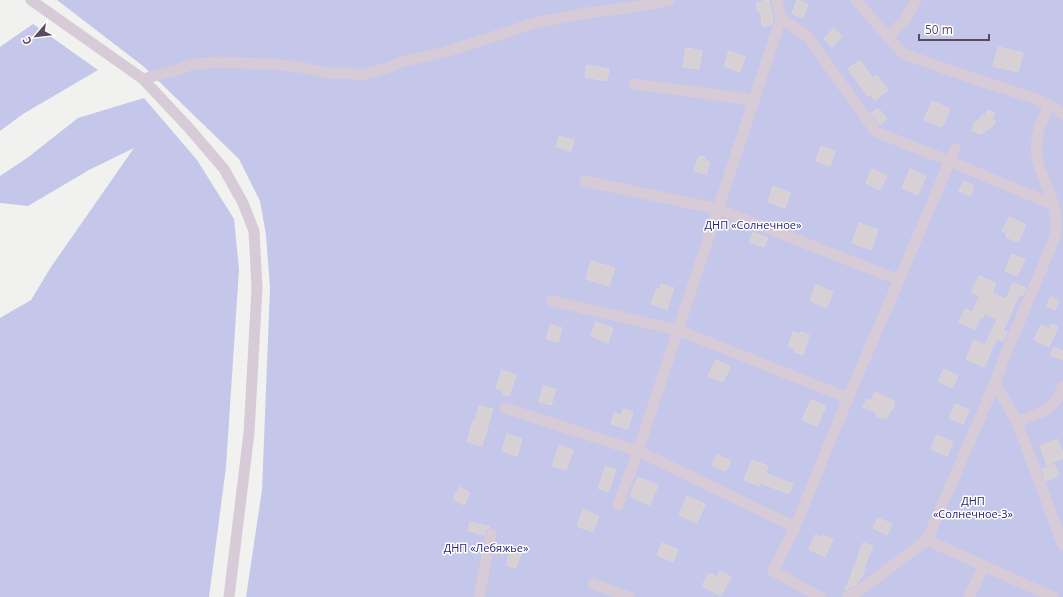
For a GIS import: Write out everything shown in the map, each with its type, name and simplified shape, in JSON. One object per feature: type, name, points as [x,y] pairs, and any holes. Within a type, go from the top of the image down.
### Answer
[{"type":"street","points":[[31,0],[143,79],[224,168],[243,203],[254,231],[257,288],[249,433],[229,597]]},
{"type":"street","points":[[143,79],[190,65],[215,62],[271,64],[300,67],[326,72],[361,74],[388,68],[401,62],[445,52],[534,23],[669,0]]},
{"type":"street","points":[[618,505],[638,451],[781,18],[777,0]]},
{"type":"street","points":[[856,0],[903,54],[1037,99],[1057,109],[1063,114]]},
{"type":"street","points":[[888,37],[905,20],[916,0]]},
{"type":"street","points":[[781,18],[808,37],[876,132],[1054,205]]},
{"type":"street","points":[[634,84],[754,100]]},
{"type":"street","points":[[848,597],[860,590],[927,540],[1055,237],[1057,222],[1054,205],[1040,169],[1036,141],[1043,118],[1050,105]]},
{"type":"street","points":[[814,593],[773,571],[796,527],[848,398],[900,280],[955,148]]},
{"type":"street","points":[[585,180],[718,209],[900,280]]},
{"type":"street","points":[[552,301],[678,330],[848,398]]},
{"type":"street","points":[[995,382],[1017,422],[1063,544]]},
{"type":"street","points":[[1017,422],[1047,410],[1057,399],[1063,386]]},
{"type":"street","points":[[505,408],[638,451],[796,527]]},
{"type":"street","points":[[479,597],[491,534]]},
{"type":"street","points":[[927,540],[1053,597]]},
{"type":"street","points":[[969,597],[984,566]]},
{"type":"street","points":[[593,584],[629,597]]},
{"type":"green space","points":[[57,0],[1063,0],[1063,597],[246,597],[262,490],[270,288],[266,235],[260,201],[239,159],[143,66]]},
{"type":"green space","points":[[33,24],[98,70],[23,114],[0,131],[0,47]]},
{"type":"green space","points":[[144,98],[197,160],[234,219],[239,269],[226,467],[209,597],[0,597],[0,318],[31,300],[51,267],[134,148],[89,170],[28,206],[0,203],[0,176],[27,158],[78,118]]},
{"type":"building","points":[[769,0],[773,19],[771,25],[762,26],[761,11],[758,12],[756,3]]},
{"type":"building","points":[[797,0],[808,4],[803,18],[792,14]]},
{"type":"building","points":[[834,28],[842,37],[832,47],[824,39]]},
{"type":"building","points":[[998,47],[1023,53],[1018,72],[993,66]]},
{"type":"building","points":[[686,48],[702,51],[699,69],[683,67]]},
{"type":"building","points":[[729,51],[745,57],[740,72],[724,66]]},
{"type":"building","points":[[860,60],[873,78],[877,75],[888,90],[875,100],[869,94],[868,96],[848,69]]},
{"type":"building","points":[[587,65],[609,69],[607,81],[585,77]]},
{"type":"building","points":[[932,101],[950,109],[942,127],[924,120]]},
{"type":"building","points":[[878,108],[887,119],[880,125],[871,114]]},
{"type":"building","points":[[988,110],[995,113],[992,119],[996,121],[994,125],[981,134],[972,131],[974,122],[979,120],[981,116],[985,115]]},
{"type":"building","points":[[559,136],[574,140],[571,151],[556,147]]},
{"type":"building","points":[[821,146],[835,151],[830,166],[816,161]]},
{"type":"building","points":[[702,156],[705,157],[706,161],[710,162],[706,174],[694,171],[698,158]]},
{"type":"building","points":[[872,169],[887,176],[880,190],[866,183]]},
{"type":"building","points":[[910,169],[926,176],[918,195],[902,188]]},
{"type":"building","points":[[964,181],[974,186],[970,196],[959,191]]},
{"type":"building","points":[[773,186],[790,193],[785,208],[768,202]]},
{"type":"building","points":[[1009,217],[1026,225],[1018,242],[1006,237],[1007,233],[1002,231]]},
{"type":"building","points":[[859,223],[878,230],[871,250],[852,243]]},
{"type":"building","points":[[753,232],[768,238],[764,247],[749,242]]},
{"type":"building","points":[[1012,254],[1025,260],[1017,276],[1005,271]]},
{"type":"building","points":[[591,261],[615,268],[609,286],[586,279]]},
{"type":"building","points":[[979,276],[996,283],[992,293],[1006,299],[1013,283],[1026,288],[1022,296],[1019,295],[1003,331],[1007,332],[1003,341],[997,339],[984,367],[966,359],[974,340],[985,345],[997,319],[985,313],[982,319],[980,318],[975,329],[959,322],[965,309],[972,312],[980,296],[971,292]]},
{"type":"building","points":[[661,284],[674,288],[667,309],[651,304],[657,288],[660,289]]},
{"type":"building","points":[[816,285],[833,292],[827,308],[810,301]]},
{"type":"building","points":[[1051,297],[1059,301],[1055,310],[1046,306]]},
{"type":"building","points":[[596,322],[613,328],[608,343],[591,336]]},
{"type":"building","points":[[1051,324],[1058,327],[1049,347],[1034,340],[1041,325],[1049,329]]},
{"type":"building","points":[[550,325],[562,328],[558,342],[546,339]]},
{"type":"building","points":[[793,332],[800,334],[801,332],[809,335],[803,355],[794,352],[796,349],[788,346]]},
{"type":"building","points":[[1054,347],[1063,351],[1063,360],[1050,355]]},
{"type":"building","points":[[716,360],[730,367],[723,382],[708,376]]},
{"type":"building","points":[[944,369],[958,376],[952,388],[938,381]]},
{"type":"building","points":[[502,370],[516,375],[509,396],[502,394],[503,390],[496,388]]},
{"type":"building","points":[[543,386],[556,389],[551,405],[539,402]]},
{"type":"building","points":[[875,392],[894,401],[895,405],[893,409],[891,409],[887,418],[884,417],[883,419],[876,416],[877,413],[863,407],[867,399],[871,401]]},
{"type":"building","points":[[811,400],[826,406],[817,426],[802,420]]},
{"type":"building","points":[[955,404],[969,410],[963,424],[949,418]]},
{"type":"building","points":[[479,406],[493,409],[482,446],[467,442],[473,421],[475,422]]},
{"type":"building","points":[[623,409],[633,412],[628,429],[611,424],[614,413],[622,415]]},
{"type":"building","points":[[507,434],[522,439],[517,456],[502,451]]},
{"type":"building","points":[[937,435],[953,442],[947,456],[931,449]]},
{"type":"building","points":[[1057,439],[1063,453],[1063,458],[1047,465],[1040,446]]},
{"type":"building","points":[[559,445],[573,450],[566,470],[552,466]]},
{"type":"building","points":[[717,455],[731,461],[726,471],[712,465]]},
{"type":"building","points":[[752,460],[768,466],[765,473],[793,484],[789,494],[761,483],[759,486],[744,480]]},
{"type":"building","points":[[1054,464],[1059,475],[1046,481],[1042,469]]},
{"type":"building","points":[[606,466],[616,470],[608,492],[598,488]]},
{"type":"building","points":[[638,477],[658,485],[650,505],[630,496]]},
{"type":"building","points":[[460,487],[470,493],[464,505],[453,499]]},
{"type":"building","points":[[687,496],[705,504],[697,523],[679,515]]},
{"type":"building","points":[[583,509],[599,516],[593,532],[577,526]]},
{"type":"building","points":[[878,518],[892,524],[887,535],[873,528]]},
{"type":"building","points":[[470,522],[490,527],[486,529],[484,535],[468,531]]},
{"type":"building","points":[[815,535],[821,538],[823,535],[833,540],[825,557],[809,549]]},
{"type":"building","points":[[662,543],[678,550],[673,562],[657,555]]},
{"type":"building","points":[[863,543],[873,546],[864,567],[866,568],[857,584],[846,590],[845,589]]},
{"type":"building","points":[[511,550],[521,553],[516,568],[506,565]]},
{"type":"building","points":[[720,571],[731,577],[721,596],[702,586],[709,573],[717,577]]},
{"type":"park label","name":"ДНП «Солнечное»","points":[[753,224]]},
{"type":"park label","name":"ДНП «Солнечное-3»","points":[[973,506]]},
{"type":"park label","name":"ДНП «Лебяжье»","points":[[486,547]]}]
